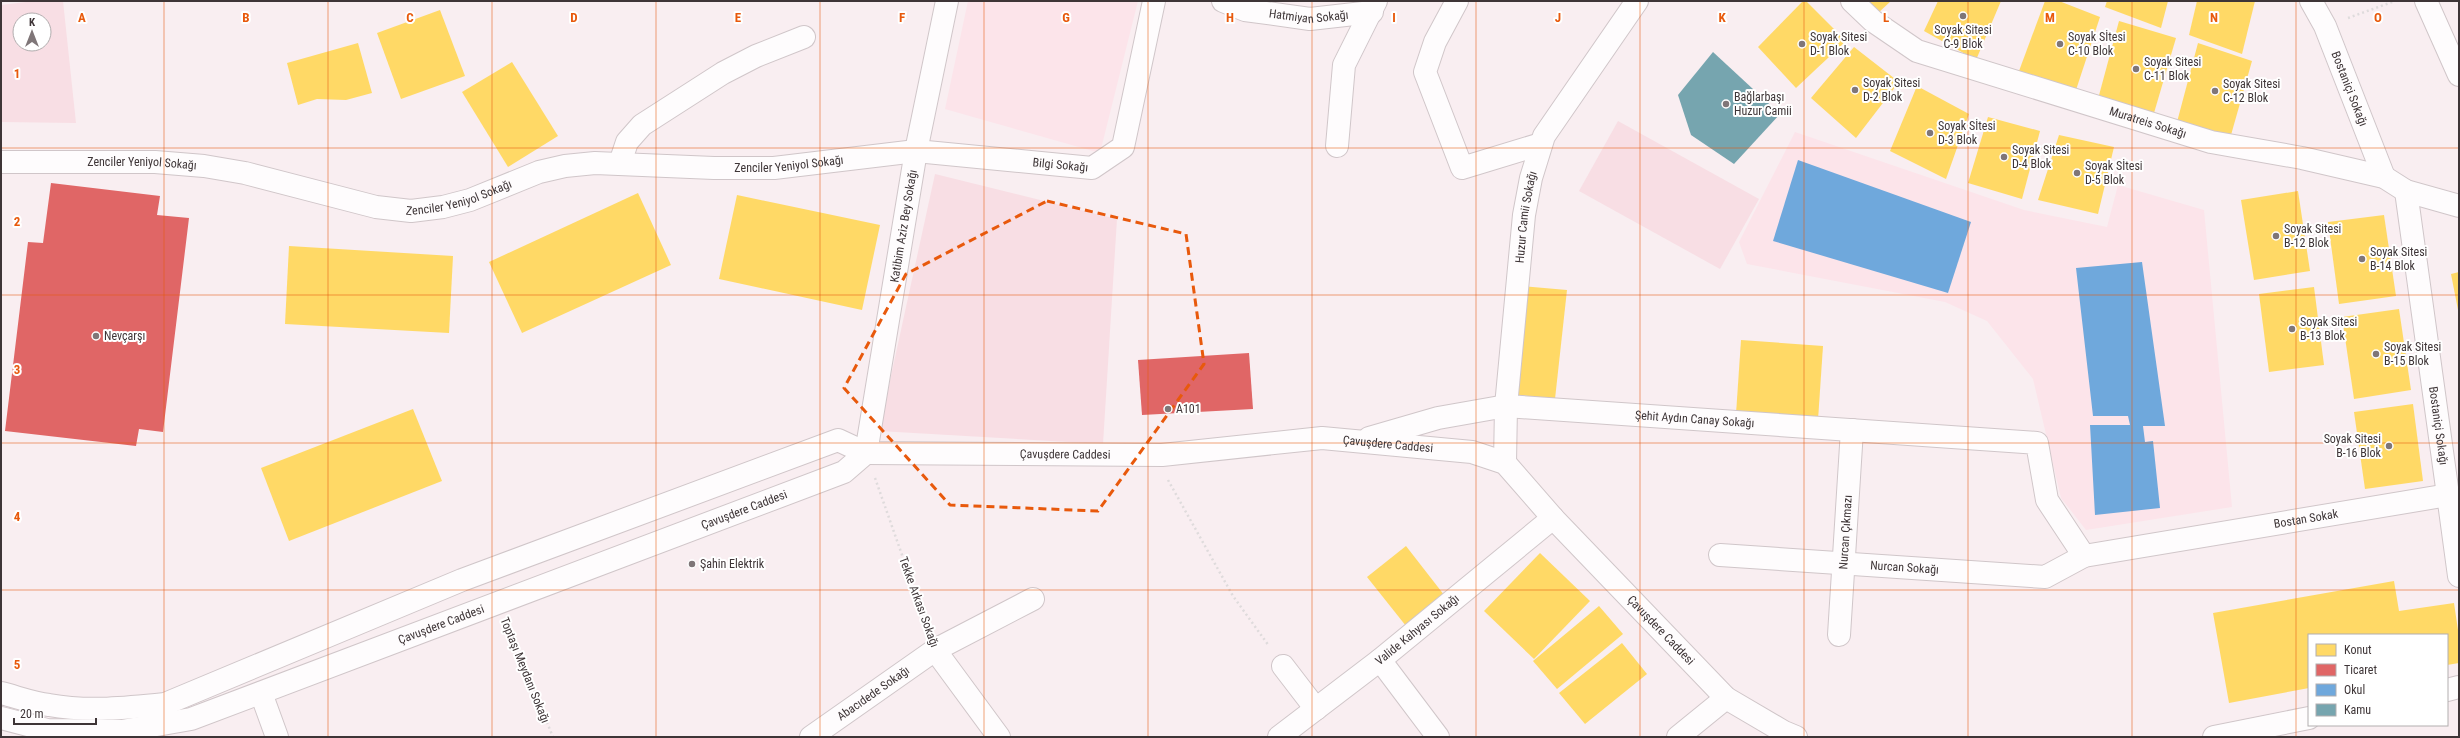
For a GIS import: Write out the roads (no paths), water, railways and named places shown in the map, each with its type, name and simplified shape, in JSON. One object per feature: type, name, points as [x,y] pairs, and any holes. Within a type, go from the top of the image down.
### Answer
[{"type":"street","name":"Katibim Aziz Bey Sokağı","points":[[866,453],[916,151],[947,1]]},
{"type":"street","name":"Bilgi Sokağı","points":[[916,151],[1092,168],[1123,147],[1154,1]]},
{"type":"street","name":"Hatmiyan Sokağı","points":[[1223,1],[1245,10],[1310,19],[1374,7]]},
{"type":"street","points":[[1457,1],[1435,42],[1425,72],[1462,168],[1541,144]]},
{"type":"street","name":"Huzur Camii Sokağı","points":[[1505,463],[1506,406],[1524,215],[1541,144],[1544,136],[1637,1]]},
{"type":"street","name":"Muratreis Sokağı","points":[[1852,1],[1873,21],[1916,51],[2211,142],[2302,158],[2384,177],[2406,191],[2459,206]]},
{"type":"street","name":"Bostaniçi Sokağı","points":[[2311,1],[2325,26],[2384,177]]},
{"type":"street","points":[[2426,1],[2459,75]]},
{"type":"street","name":"Hatmiyan Sokağı","points":[[1337,146],[1344,64],[1374,7]]},
{"type":"street","points":[[620,163],[627,142],[642,125],[723,73],[756,56],[804,37]]},
{"type":"street","name":"Zenciler Yeniyol Sokağı","points":[[1,162],[155,162],[204,166],[245,174],[376,207],[411,211],[443,208],[470,200],[539,172],[565,166],[620,163],[714,168],[774,168],[916,151]]},
{"type":"street","name":"Bostaniçi Sokağı","points":[[2406,191],[2448,495]]},
{"type":"street","name":"Şehit Aydın Canay Sokağı","points":[[1356,441],[1438,418],[1506,406],[2037,443],[2047,500],[2084,556]]},
{"type":"street","name":"Nurcan Çıkmazı","points":[[1839,635],[1852,430]]},
{"type":"street","name":"Çavuşdere Caddesi","points":[[1,693],[48,705],[123,708],[165,704],[487,570],[838,440],[866,453],[1162,455],[1322,438],[1472,452],[1505,463],[1553,518],[1726,698],[1796,737]]},
{"type":"street","name":"Çavuşdere Caddesi","points":[[1,718],[47,734],[122,731],[183,720],[261,693],[844,472],[866,453]]},
{"type":"street","points":[[2448,495],[2459,576]]},
{"type":"street","name":"Bostan Sokak","points":[[2084,556],[2448,495]]},
{"type":"street","name":"Valide Kahyası Sokağı","points":[[1279,737],[1380,660],[1553,518]]},
{"type":"street","name":"Nurcan Sokağı","points":[[1720,555],[2045,577],[2084,556]]},
{"type":"street","points":[[487,570],[497,603]]},
{"type":"street","name":"Abacıdede Sokağı","points":[[811,737],[935,650],[1033,599]]},
{"type":"street","name":"Tekke Arkası Sokağı","points":[[935,650],[999,737]]},
{"type":"street","points":[[1380,660],[1438,737]]},
{"type":"street","points":[[1283,666],[1316,709]]},
{"type":"street","points":[[2448,690],[2459,687]]},
{"type":"street","points":[[261,693],[277,737]]},
{"type":"street","points":[[1678,737],[1726,698]]},
{"type":"street","points":[[47,734],[48,705]]},
{"type":"street","points":[[2214,737],[2308,718]]},
{"type":"place","name":"Soyak Sitesi C-9 Blok","points":[[1963,16]]},
{"type":"place","name":"Soyak Sitesi D-1 Blok","points":[[1802,44]]},
{"type":"place","name":"Soyak Sİtesi C-10 Blok","points":[[2060,44]]},
{"type":"place","name":"Soyak Sitesi C-11 Blok","points":[[2136,69]]},
{"type":"place","name":"Soyak Sitesi D-2 Blok","points":[[1855,90]]},
{"type":"place","name":"Soyak Sitesi C-12 Blok","points":[[2215,91]]},
{"type":"place","name":"Bağlarbaşı Huzur Camii","points":[[1726,104]]},
{"type":"place","name":"Soyak Sİtesi D-3 Blok","points":[[1930,133]]},
{"type":"place","name":"Soyak Sitesi D-4 Blok","points":[[2004,157]]},
{"type":"place","name":"Soyak Sİtesi D-5 Blok","points":[[2077,173]]},
{"type":"place","name":"Soyak Sitesi B-12 Blok","points":[[2276,236]]},
{"type":"place","name":"Soyak Sitesi B-14 Blok","points":[[2362,259]]},
{"type":"place","name":"Soyak Sitesi B-13 Blok","points":[[2292,329]]},
{"type":"place","name":"Nevçarşı","points":[[96,336]]},
{"type":"place","name":"Soyak Sitesi B-15 Blok","points":[[2376,354]]},
{"type":"place","name":"A101","points":[[1168,409]]},
{"type":"place","name":"Soyak Sitesi B-16 Blok","points":[[2389,446]]},
{"type":"place","name":"Şahin Elektrik","points":[[692,564]]}]
